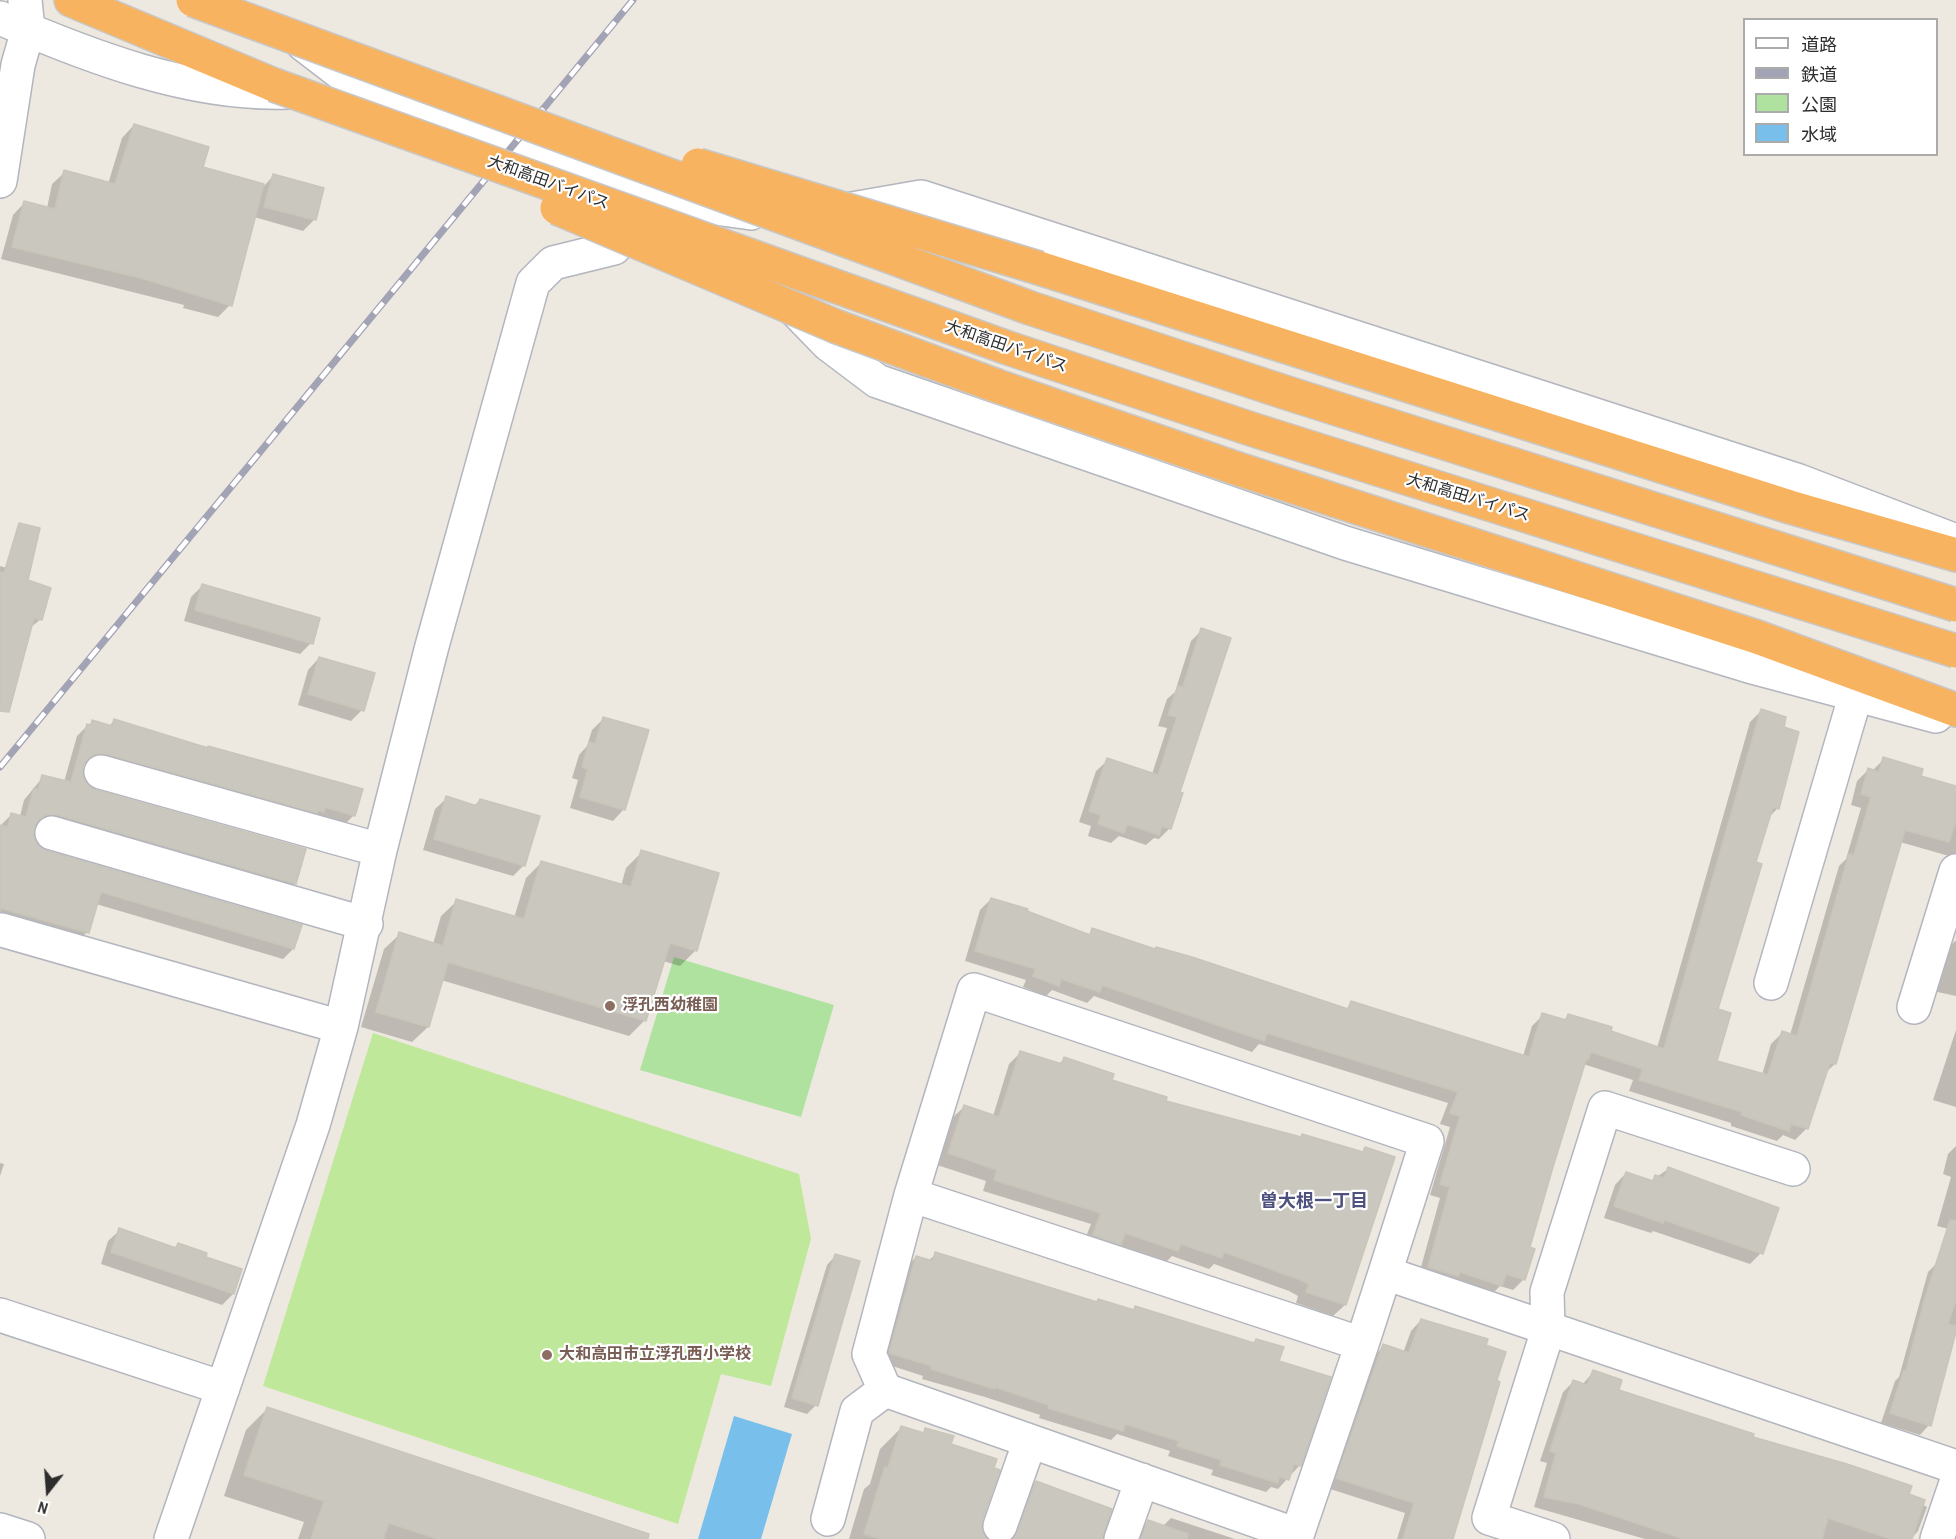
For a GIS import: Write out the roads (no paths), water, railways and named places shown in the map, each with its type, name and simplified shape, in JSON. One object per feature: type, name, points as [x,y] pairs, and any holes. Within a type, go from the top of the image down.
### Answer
[{"type":"highway","name":"大和高田バイパス","points":[[71,0],[274,85],[1008,348],[1265,434],[1956,651]]},
{"type":"highway","points":[[193,0],[344,58],[1030,308],[1284,392],[1956,605]]},
{"type":"highway","points":[[344,58],[1027,265],[1790,507],[1956,555]]},
{"type":"highway","points":[[274,85],[658,252],[867,338],[997,386],[1238,469],[1757,637],[1956,710]]},
{"type":"street","points":[[240,0],[342,74],[395,101],[640,197],[737,261],[780,295],[828,344],[877,381],[1108,463],[1345,543],[1749,666],[1956,722]]},
{"type":"street","points":[[0,181],[18,65],[18,16],[89,56],[199,84],[263,93],[337,90],[395,101]]},
{"type":"street","points":[[640,197],[804,218],[921,197],[1799,481],[1956,541]]},
{"type":"street","points":[[171,1539],[313,1125],[341,1027],[366,924],[380,850],[432,646],[533,283],[553,263],[614,248],[633,225],[640,197]]},
{"type":"street","points":[[1771,983],[1857,694]]},
{"type":"street","points":[[101,772],[380,850]]},
{"type":"street","points":[[52,833],[366,924]]},
{"type":"street","points":[[1914,1007],[1956,871]]},
{"type":"street","points":[[2,930],[341,1027]]},
{"type":"street","points":[[974,990],[1427,1141],[1385,1273],[1296,1537],[1142,1480],[885,1390],[869,1354],[911,1195],[974,990]]},
{"type":"street","points":[[1553,1539],[1489,1518],[1548,1330],[1547,1292],[1605,1108],[1792,1169]]},
{"type":"street","points":[[911,1195],[1362,1344]]},
{"type":"street","points":[[1385,1273],[1956,1467]]},
{"type":"street","points":[[0,1315],[223,1388]]},
{"type":"street","points":[[828,1519],[857,1411],[885,1390]]},
{"type":"street","points":[[1000,1526],[1030,1441]]},
{"type":"street","points":[[1121,1539],[1142,1480]]},
{"type":"street","points":[[1937,1539],[1956,1484]]},
{"type":"street","points":[[0,1530],[28,1539]]},
{"type":"water","points":[[734,1416],[792,1434],[761,1539],[698,1539]]},
{"type":"railway","points":[[0,767],[633,0]]},
{"type":"place","name":"浮孔西幼稚園","points":[[610,1006]]},
{"type":"place","name":"大和高田市立浮孔西小学校","points":[[547,1355]]},
{"type":"district","name":"曽大根一丁目","points":[[1314,1202]]}]
